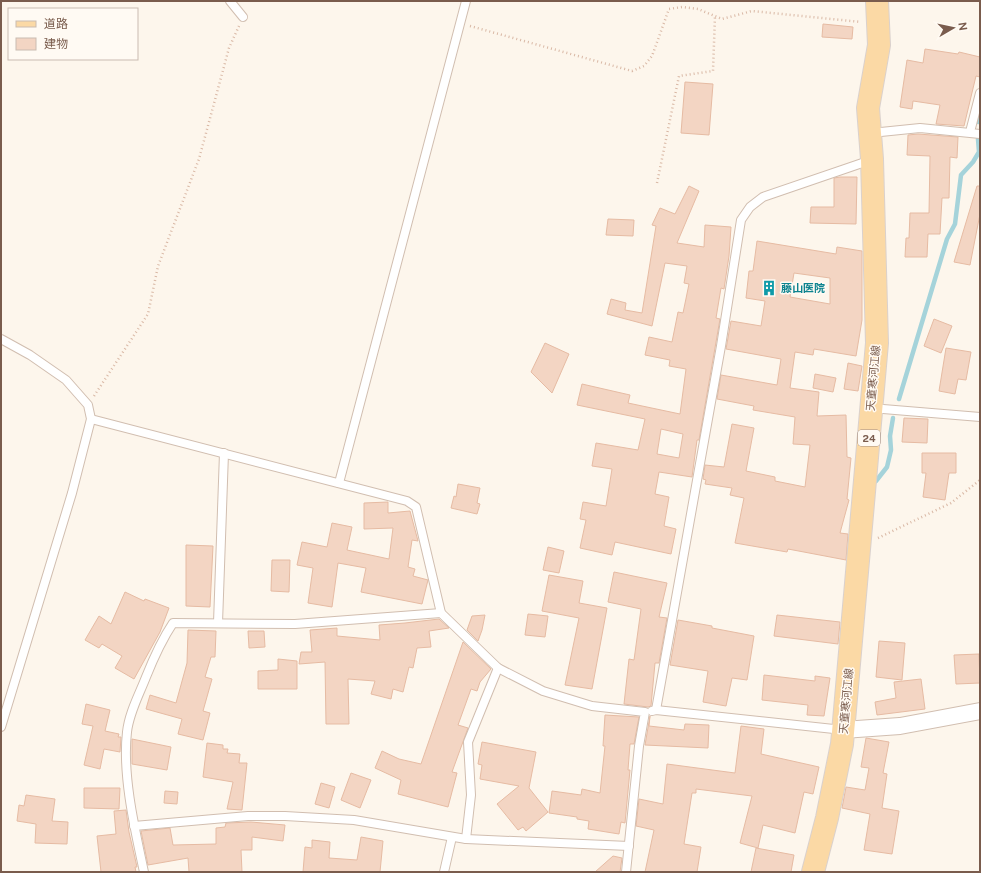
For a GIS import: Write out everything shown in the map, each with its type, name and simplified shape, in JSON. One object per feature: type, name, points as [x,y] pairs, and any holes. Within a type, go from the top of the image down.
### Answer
[{"type":"main road","name":"天童寒河江線","points":[[813,872],[827,818],[842,744],[877,343],[872,159],[868,108],[879,45],[878,1]]},
{"type":"street","points":[[843,730],[900,726],[980,711]]},
{"type":"lane","points":[[230,1],[243,17]]},
{"type":"lane","points":[[339,483],[466,1]]},
{"type":"lane","points":[[970,132],[980,93]]},
{"type":"lane","points":[[870,133],[920,128],[980,134]]},
{"type":"lane","points":[[656,710],[720,354],[741,220],[750,207],[763,197],[872,159]]},
{"type":"lane","points":[[1,339],[30,355],[66,380],[88,405],[91,419],[72,493],[1,727]]},
{"type":"lane","points":[[871,408],[980,417]]},
{"type":"lane","points":[[91,419],[407,501],[416,507],[441,613],[498,668],[543,690],[592,706],[645,712],[656,710],[843,730]]},
{"type":"lane","points":[[218,623],[224,453]]},
{"type":"lane","points":[[144,872],[134,826],[127,769],[127,732],[132,712],[161,640],[174,623],[295,624],[441,613]]},
{"type":"lane","points":[[466,839],[471,795],[468,742],[498,668]]},
{"type":"lane","points":[[626,872],[639,746],[645,712]]},
{"type":"lane","points":[[134,826],[248,816],[285,816],[354,820],[466,839],[629,846]]},
{"type":"lane","points":[[444,872],[452,837]]},
{"type":"path","points":[[460,24],[632,71],[644,66],[652,56],[669,9],[682,7],[698,9],[722,19],[752,10],[802,14],[878,24]]},
{"type":"path","points":[[657,183],[679,76],[713,71],[716,16]]},
{"type":"path","points":[[88,405],[148,314],[158,266],[199,159],[230,48],[243,17]]},
{"type":"path","points":[[860,547],[951,503],[980,480]]},
{"type":"building","points":[[823,24],[853,27],[852,39],[822,37]]},
{"type":"building","points":[[925,49],[958,54],[959,52],[980,57],[980,77],[976,76],[964,126],[936,124],[940,105],[913,101],[912,109],[900,107],[907,60],[923,63]]},
{"type":"building","points":[[685,82],[713,84],[709,135],[681,133]]},
{"type":"building","points":[[918,134],[958,137],[957,158],[950,157],[949,198],[942,198],[940,234],[928,234],[927,257],[905,257],[906,238],[909,238],[910,213],[929,213],[930,156],[907,155],[908,135]]},
{"type":"building","points":[[857,177],[856,224],[810,223],[811,207],[834,207],[834,178]]},
{"type":"building","points":[[689,186],[699,191],[677,243],[704,247],[705,225],[731,227],[729,256],[724,289],[721,288],[716,318],[720,319],[699,440],[697,440],[692,477],[659,472],[655,494],[669,497],[664,526],[676,529],[671,554],[615,542],[612,555],[580,548],[586,520],[580,519],[583,502],[606,506],[612,469],[592,466],[596,443],[638,450],[645,419],[577,405],[582,384],[630,395],[628,403],[680,414],[686,369],[669,366],[670,360],[645,355],[649,337],[672,342],[678,312],[683,313],[689,284],[684,283],[687,266],[665,263],[652,326],[607,314],[611,299],[626,303],[625,310],[642,313],[656,226],[652,225],[660,208],[675,214]],"holes":[[[661,429],[683,434],[679,458],[657,454]]]},
{"type":"building","points":[[977,186],[980,186],[980,214],[970,265],[954,262]]},
{"type":"building","points":[[608,219],[634,220],[633,236],[606,235]]},
{"type":"building","points":[[757,241],[836,254],[837,247],[862,251],[862,320],[856,356],[814,349],[813,355],[795,352],[790,388],[819,392],[817,416],[846,415],[847,457],[851,458],[847,499],[849,500],[840,533],[848,534],[846,560],[788,549],[787,552],[735,543],[744,498],[730,495],[732,488],[705,484],[706,480],[703,479],[705,465],[724,467],[732,424],[754,428],[746,471],[775,477],[775,481],[805,487],[810,445],[793,444],[795,417],[753,410],[754,406],[717,399],[721,375],[777,385],[781,359],[726,349],[731,321],[761,326],[765,301],[746,298],[749,271],[753,271]],"holes":[[[794,273],[830,278],[830,304],[790,297]]]},
{"type":"building","points":[[934,319],[952,326],[941,353],[924,346]]},
{"type":"building","points":[[545,343],[569,354],[552,393],[531,372]]},
{"type":"building","points":[[946,348],[971,352],[966,380],[958,379],[955,394],[939,391]]},
{"type":"building","points":[[848,363],[862,366],[858,391],[844,389]]},
{"type":"building","points":[[815,374],[836,378],[833,392],[813,388]]},
{"type":"building","points":[[904,418],[928,419],[927,443],[902,442]]},
{"type":"building","points":[[922,453],[956,453],[956,473],[949,473],[945,500],[923,497],[926,473],[922,473]]},
{"type":"building","points":[[458,484],[480,488],[477,503],[480,504],[477,514],[451,508],[454,496],[456,497]]},
{"type":"building","points":[[388,502],[388,513],[410,511],[418,541],[412,540],[408,567],[415,569],[413,576],[428,580],[422,604],[361,592],[366,568],[338,563],[332,607],[308,603],[313,568],[297,565],[302,542],[327,547],[332,523],[352,527],[347,550],[389,559],[393,528],[364,529],[364,503]]},
{"type":"building","points":[[186,545],[213,546],[210,607],[186,606]]},
{"type":"building","points":[[548,547],[564,551],[559,573],[543,570]]},
{"type":"building","points":[[272,560],[290,560],[289,592],[271,591]]},
{"type":"building","points":[[614,572],[667,583],[659,617],[667,618],[659,663],[655,663],[651,706],[648,707],[624,704],[629,659],[634,660],[641,609],[608,602]]},
{"type":"building","points":[[549,575],[583,581],[579,603],[607,608],[592,689],[565,685],[579,618],[542,611]]},
{"type":"building","points":[[125,592],[144,601],[145,599],[169,608],[160,632],[134,679],[115,668],[122,656],[102,644],[99,648],[85,640],[99,616],[111,624]]},
{"type":"building","points":[[528,614],[548,616],[545,637],[525,635]]},
{"type":"building","points":[[485,615],[478,641],[467,630],[472,616]]},
{"type":"building","points":[[777,615],[840,622],[838,644],[774,636]]},
{"type":"building","points":[[439,619],[449,628],[429,631],[431,647],[417,648],[413,668],[409,667],[403,692],[393,689],[391,699],[371,694],[375,681],[348,679],[349,724],[326,724],[325,662],[299,664],[301,652],[312,652],[310,630],[337,628],[337,636],[380,640],[379,625]]},
{"type":"building","points":[[678,620],[754,636],[747,680],[732,678],[726,706],[703,702],[708,671],[670,665]]},
{"type":"building","points":[[188,630],[216,631],[215,657],[211,657],[205,677],[212,679],[203,711],[210,713],[203,740],[178,734],[182,719],[146,709],[150,695],[176,703],[187,663]]},
{"type":"building","points":[[248,631],[264,631],[265,647],[249,648]]},
{"type":"building","points":[[879,641],[905,643],[902,680],[876,677]]},
{"type":"building","points":[[463,642],[491,669],[480,682],[477,691],[471,689],[458,725],[468,728],[452,772],[457,773],[448,807],[398,794],[401,780],[375,768],[382,751],[399,759],[421,764]]},
{"type":"building","points":[[979,654],[980,683],[956,684],[954,655]]},
{"type":"building","points":[[278,659],[297,661],[297,689],[258,689],[258,671],[278,670]]},
{"type":"building","points":[[764,675],[815,681],[815,676],[830,678],[824,716],[807,715],[808,705],[762,700]]},
{"type":"building","points":[[921,679],[925,709],[877,715],[875,702],[896,698],[894,682]]},
{"type":"building","points":[[86,704],[110,710],[105,731],[119,734],[118,737],[121,737],[120,752],[104,749],[100,769],[84,765],[93,726],[82,724]]},
{"type":"building","points":[[605,715],[639,717],[634,744],[630,744],[628,770],[630,770],[625,823],[621,822],[619,834],[588,829],[589,821],[577,819],[577,817],[549,813],[552,791],[581,795],[582,789],[600,793],[605,746],[603,746]]},
{"type":"building","points":[[650,716],[649,726],[684,730],[685,724],[709,725],[708,748],[645,745]]},
{"type":"building","points":[[741,726],[764,729],[761,754],[819,767],[813,794],[804,792],[795,833],[763,825],[758,848],[740,843],[752,796],[696,789],[696,793],[692,793],[684,844],[701,847],[697,872],[645,872],[654,830],[636,826],[639,799],[663,804],[667,764],[735,773]]},
{"type":"building","points":[[866,738],[889,742],[883,773],[887,774],[882,808],[899,811],[892,854],[864,850],[870,814],[842,808],[846,787],[865,790],[869,768],[861,767]]},
{"type":"building","points":[[132,739],[171,747],[167,770],[132,764]]},
{"type":"building","points":[[482,742],[536,752],[529,788],[548,812],[526,831],[523,827],[518,830],[497,804],[519,786],[480,779],[482,765],[478,764]]},
{"type":"building","points":[[207,743],[223,745],[223,749],[228,749],[227,753],[240,754],[239,763],[247,763],[242,810],[227,809],[233,782],[203,777]]},
{"type":"building","points":[[351,773],[371,780],[360,808],[341,800]]},
{"type":"building","points":[[321,783],[335,787],[329,808],[315,804]]},
{"type":"building","points":[[84,788],[120,788],[119,809],[84,808]]},
{"type":"building","points":[[165,791],[178,792],[177,804],[164,803]]},
{"type":"building","points":[[26,795],[55,799],[52,821],[68,822],[67,844],[35,843],[36,824],[17,821],[19,805],[24,806]]},
{"type":"building","points":[[126,810],[129,832],[137,867],[135,867],[136,872],[101,872],[97,836],[116,834],[114,811]]},
{"type":"building","points":[[251,822],[285,825],[283,841],[252,837],[252,850],[241,850],[242,872],[189,872],[188,858],[148,865],[141,831],[170,828],[173,845],[216,844],[216,828],[225,827],[226,823]]},
{"type":"building","points":[[361,837],[383,841],[380,872],[303,872],[305,847],[312,848],[312,840],[330,842],[329,858],[357,860]]},
{"type":"building","points":[[756,848],[794,855],[791,872],[751,872]]},
{"type":"building","points":[[613,856],[622,858],[620,872],[595,872]]},
{"type":"waterway","points":[[978,122],[980,112]]},
{"type":"waterway","points":[[899,399],[947,239],[955,224],[961,175],[973,162],[979,152],[978,139]]},
{"type":"waterway","points":[[876,481],[887,467],[891,450],[890,436],[893,418]]},
{"type":"place","name":"藤山医院","points":[[769,288]]}]
